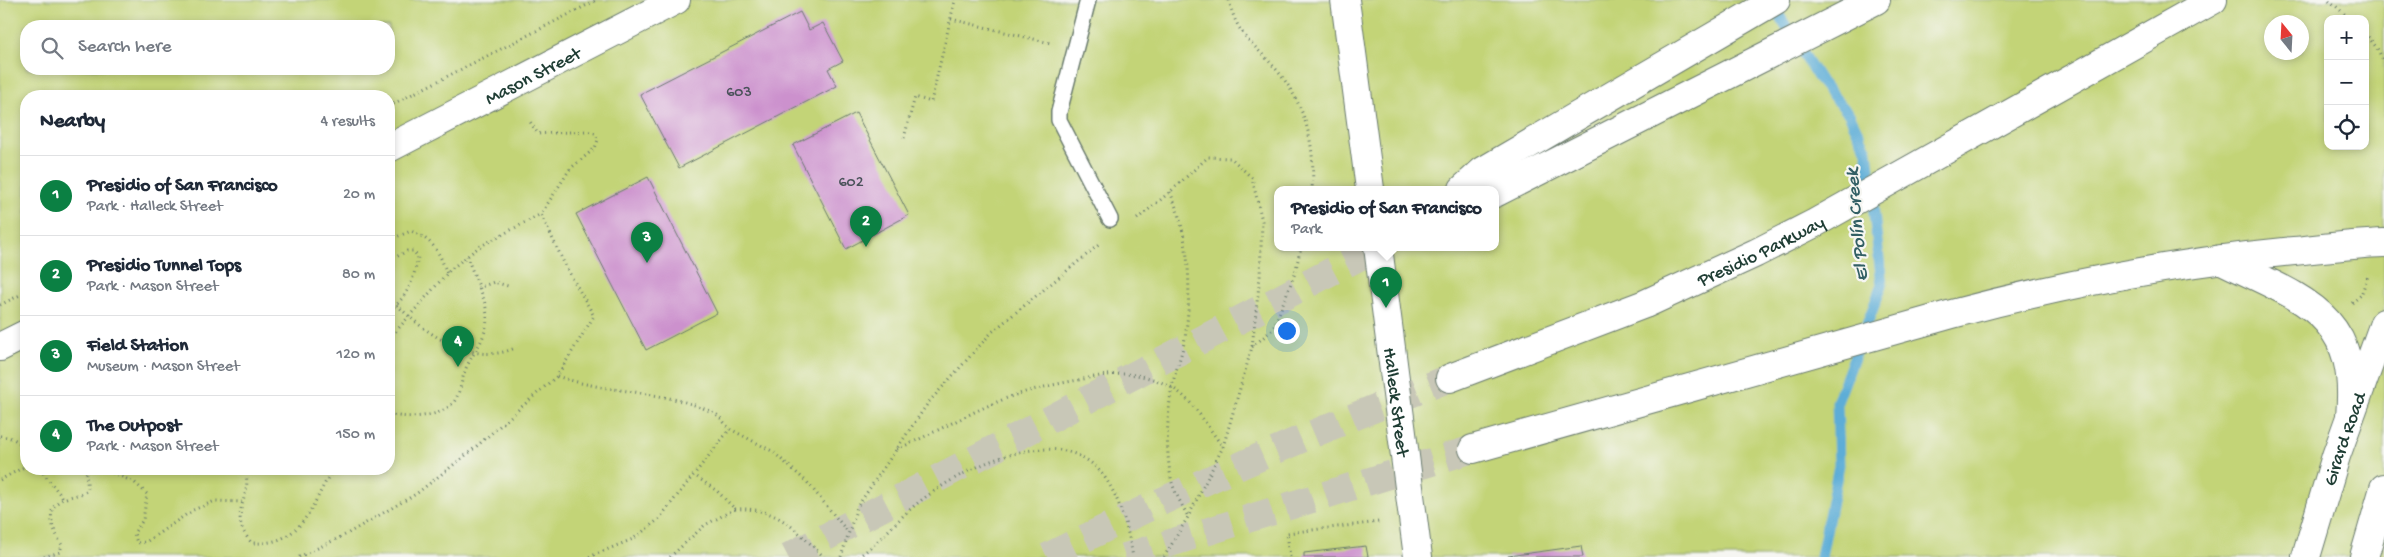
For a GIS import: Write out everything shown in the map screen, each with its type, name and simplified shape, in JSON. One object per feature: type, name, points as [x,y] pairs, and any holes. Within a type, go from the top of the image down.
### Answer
[{"type":"main road","name":"Mason Street","points":[[395,145],[676,0]]},
{"type":"main road","points":[[1346,0],[1370,186]]},
{"type":"main road","points":[[1466,186],[1483,171],[1776,0]]},
{"type":"main road","points":[[1499,191],[1876,0]]},
{"type":"main road","name":"Presidio Parkway","points":[[1450,378],[1645,304],[1756,253],[1815,223],[2213,0]]},
{"type":"main road","points":[[1473,449],[1995,302],[2101,279],[2220,259],[2384,243]]},
{"type":"main road","name":"Halleck Street","points":[[1379,251],[1418,557]]},
{"type":"main road","points":[[2220,259],[2300,300],[2325,317],[2333,326],[2345,352],[2350,371],[2352,387],[2350,416]]},
{"type":"main road","name":"Girard Road","points":[[2306,557],[2350,416],[2384,323]]},
{"type":"main road","points":[[0,347],[20,337]]},
{"type":"main road","points":[[2364,557],[2384,488]]},
{"type":"lane","points":[[1088,0],[1059,112],[1059,120],[1110,219]]},
{"type":"path","points":[[395,103],[597,0]]},
{"type":"path","points":[[904,138],[915,97],[931,102],[955,0]]},
{"type":"path","points":[[1229,0],[1237,28],[1246,40],[1275,67],[1289,86],[1306,120],[1312,144],[1312,186]]},
{"type":"path","points":[[2330,0],[2346,15]]},
{"type":"path","points":[[951,19],[1020,36]]},
{"type":"path","points":[[2369,38],[2384,62]]},
{"type":"path","points":[[395,331],[447,274],[467,256],[479,247],[541,214],[570,169],[595,148],[598,140],[595,133],[586,131],[538,134],[529,120]]},
{"type":"path","points":[[1132,222],[1170,192],[1208,157],[1231,158],[1252,178],[1262,221],[1260,276],[1252,347],[1223,447],[1188,517],[1164,557]]},
{"type":"path","points":[[1170,192],[1179,213],[1189,273],[1186,332],[1172,388],[1168,428],[1169,466],[1173,484],[1188,517]]},
{"type":"path","points":[[299,557],[345,534],[416,494],[470,452],[557,376],[594,316],[566,268],[541,214]]},
{"type":"path","points":[[395,238],[411,231],[424,237],[439,251],[447,274]]},
{"type":"path","points":[[842,557],[848,532],[858,507],[928,402],[992,332],[1109,238]]},
{"type":"path","points":[[395,258],[407,251],[413,251],[418,257],[414,280],[397,305],[433,335],[475,352],[505,352],[515,348]]},
{"type":"path","points":[[1252,347],[1273,329],[1295,273],[1300,251]]},
{"type":"path","points":[[395,416],[400,418],[436,413],[452,405],[461,387],[466,368],[485,336],[487,317],[485,301],[478,288],[467,256]]},
{"type":"path","points":[[2350,306],[2361,295],[2371,269]]},
{"type":"path","points":[[478,288],[494,282],[508,286]]},
{"type":"path","points":[[0,305],[20,295]]},
{"type":"path","points":[[896,450],[999,402],[1059,383],[1125,373],[1145,376],[1172,388],[1187,400],[1223,447]]},
{"type":"path","points":[[557,376],[577,383],[656,395],[716,413],[730,430],[772,451],[807,482],[848,532]]},
{"type":"path","points":[[589,557],[633,539],[658,520],[730,430]]},
{"type":"path","points":[[0,436],[12,438],[20,443]]},
{"type":"path","points":[[858,557],[875,546],[914,506],[963,474],[992,460],[1035,450],[1057,450],[1074,453],[1089,462],[1105,477],[1115,494],[1128,529],[1132,557]]},
{"type":"path","points":[[0,480],[20,469]]},
{"type":"path","points":[[45,475],[63,498]]},
{"type":"path","points":[[44,557],[60,552],[62,545],[52,527],[51,516],[54,508],[63,498],[83,494],[88,490],[86,475]]},
{"type":"path","points":[[117,475],[134,482],[147,494],[143,520],[134,533],[137,543],[146,542],[193,510],[216,501],[242,502]]},
{"type":"path","points":[[245,475],[246,489],[240,520],[245,534],[252,543],[270,544],[288,537],[305,520],[330,475]]},
{"type":"path","points":[[694,475],[717,491],[735,508]]},
{"type":"path","points":[[670,557],[705,525],[735,508],[750,508],[785,520],[824,557]]},
{"type":"path","points":[[1290,557],[1287,534],[1379,522]]},
{"type":"green space","points":[[0,0],[2384,0],[2384,557],[0,557]]},
{"type":"building","points":[[800,12],[809,30],[823,23],[843,61],[828,69],[837,86],[679,168],[640,94]]},
{"type":"building","points":[[856,113],[909,215],[846,249],[793,145]]},
{"type":"building","points":[[648,177],[717,313],[646,350],[576,214]]},
{"type":"building","points":[[1366,546],[1368,557],[1304,557],[1304,553]]},
{"type":"building","points":[[1581,546],[1583,557],[1508,557],[1508,556]]},
{"type":"waterway","name":"El Polín Creek","points":[[1770,1],[1821,82],[1849,114],[1867,151],[1882,285],[1837,402],[1839,465],[1821,557]]},
{"type":"tunnel","points":[[788,557],[1370,251]]},
{"type":"tunnel","points":[[1047,557],[1246,463],[1450,378]]},
{"type":"tunnel","points":[[1125,557],[1473,449]]},
{"type":"place","name":"Presidio Tunnel Tops","points":[[866,247]]},
{"type":"place","name":"Field Station","points":[[647,263]]},
{"type":"place","name":"Presidio of San Francisco","points":[[1386,308]]},
{"type":"place","name":"The Outpost","points":[[458,367]]}]
